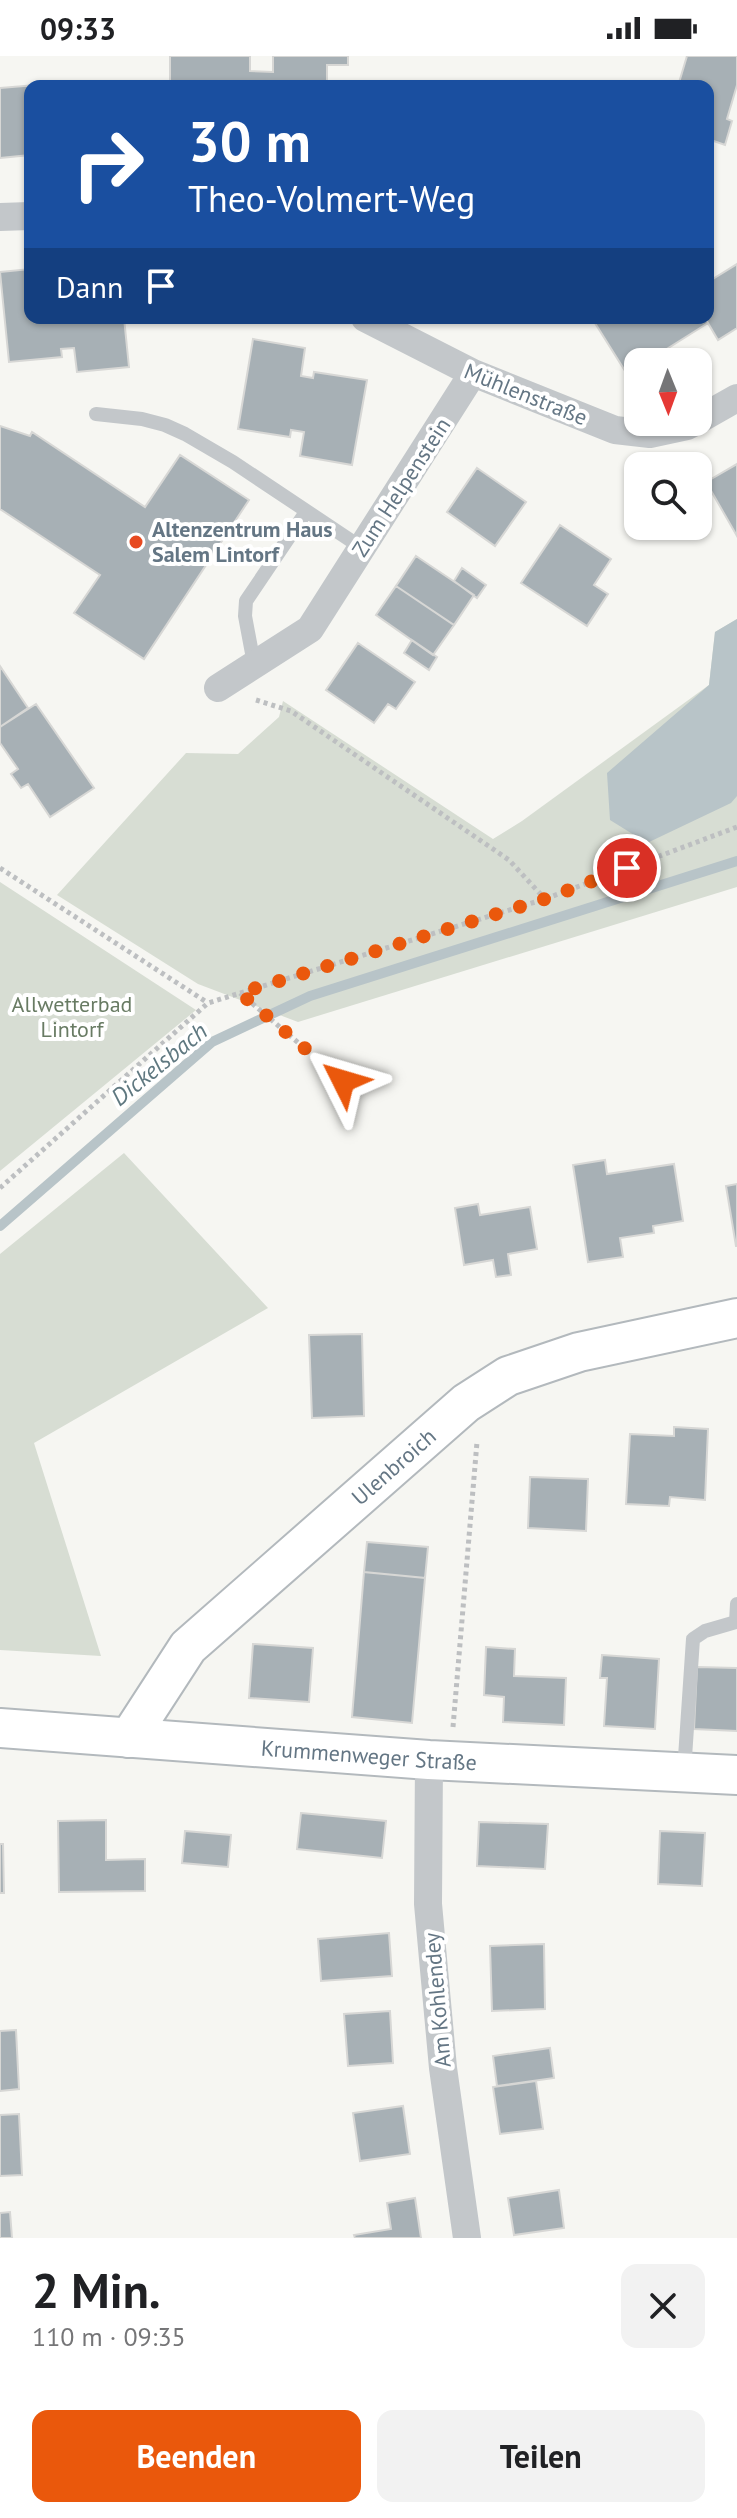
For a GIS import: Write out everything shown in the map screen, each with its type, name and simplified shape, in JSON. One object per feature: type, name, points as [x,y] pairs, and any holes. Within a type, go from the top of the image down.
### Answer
[{"type":"main road","name":"Ulenbroich","points":[[129,1738],[188,1647],[466,1403],[508,1376],[579,1352],[737,1318]]},
{"type":"main road","name":"Krummenweger Straße","points":[[0,1728],[439,1761],[737,1775]]},
{"type":"street","points":[[0,217],[24,216]]},
{"type":"street","name":"Mühlenstraße","points":[[377,324],[473,373],[624,431]]},
{"type":"street","name":"Zum Helpenstein","points":[[218,688],[310,629],[473,373]]},
{"type":"street","name":"Mühlenstraße","points":[[712,412],[737,398]]},
{"type":"street","name":"Am Kohlendey","points":[[439,1761],[428,1904],[443,2068],[467,2238]]},
{"type":"lane","points":[[96,414],[165,425],[233,462],[362,548]]},
{"type":"lane","points":[[254,664],[245,616],[246,601],[306,512]]},
{"type":"lane","points":[[684,1773],[693,1639],[705,1631],[736,1622],[737,1604]]},
{"type":"path","points":[[218,688],[291,711],[509,860],[545,899]]},
{"type":"path","points":[[0,1188],[208,1003],[545,899],[737,827]]},
{"type":"path","points":[[0,868],[208,1003]]},
{"type":"path","points":[[240,993],[343,1081]]},
{"type":"path","points":[[439,1761],[477,1440],[466,1403]]},
{"type":"green space","points":[[737,619],[737,887],[298,1022],[198,984],[57,895],[186,753],[238,754],[279,717],[283,701],[493,839],[709,685],[715,632]]},
{"type":"green space","name":"Allwetterbad Lintorf","points":[[0,882],[196,1010],[0,1171]]},
{"type":"green space","points":[[124,1153],[268,1308],[34,1443],[101,1656],[0,1650],[0,1254]]},
{"type":"shaded area","points":[[737,619],[737,796],[731,803],[647,843],[610,820],[607,773],[709,685],[715,632]]},
{"type":"building","points":[[170,56],[250,56],[250,71],[273,72],[273,56],[348,56],[348,65],[327,65],[327,80],[170,80]]},
{"type":"building","points":[[687,56],[737,56],[737,85],[727,119],[732,121],[725,145],[714,141],[714,80],[680,80]]},
{"type":"building","points":[[24,86],[24,156],[0,158],[0,88]]},
{"type":"building","points":[[737,264],[737,328],[718,340],[709,324],[714,324],[714,278]]},
{"type":"building","points":[[24,270],[24,324],[125,324],[129,367],[77,372],[74,348],[61,349],[62,357],[9,362],[0,272]]},
{"type":"building","points":[[596,324],[706,324],[668,348],[624,348],[624,369]]},
{"type":"building","points":[[253,339],[305,348],[301,376],[313,378],[314,372],[367,380],[352,465],[300,456],[304,432],[291,430],[290,437],[238,429]]},
{"type":"building","name":"Altenzentrum Haus Salem Lintorf","points":[[0,426],[30,436],[32,432],[145,507],[180,455],[249,500],[144,659],[74,613],[100,575],[0,509]]},
{"type":"building","points":[[737,464],[737,536],[712,492],[712,479]]},
{"type":"building","points":[[477,468],[526,502],[495,546],[447,512]]},
{"type":"building","points":[[560,525],[611,559],[594,585],[608,594],[587,626],[521,583]]},
{"type":"building","points":[[416,556],[474,595],[454,625],[396,586]]},
{"type":"building","points":[[462,568],[486,585],[477,598],[454,581]]},
{"type":"building","points":[[396,586],[454,625],[433,655],[376,615]]},
{"type":"building","points":[[412,640],[437,657],[429,670],[404,653]]},
{"type":"building","points":[[358,643],[415,682],[396,709],[388,704],[374,723],[326,690]]},
{"type":"building","points":[[0,666],[28,708],[0,727]]},
{"type":"building","points":[[36,704],[94,788],[50,817],[28,784],[21,788],[11,774],[18,769],[0,743],[0,727]]},
{"type":"building","points":[[605,1160],[607,1174],[674,1164],[683,1221],[653,1226],[654,1233],[620,1238],[623,1257],[588,1262],[573,1165]]},
{"type":"building","points":[[737,1184],[737,1246],[736,1246],[726,1186]]},
{"type":"building","points":[[478,1204],[480,1215],[530,1207],[537,1249],[508,1254],[511,1275],[496,1277],[493,1260],[464,1265],[455,1208]]},
{"type":"building","points":[[362,1334],[364,1416],[312,1418],[309,1335]]},
{"type":"building","points":[[674,1427],[708,1429],[705,1500],[670,1497],[669,1506],[626,1504],[630,1434],[674,1436]]},
{"type":"building","points":[[530,1477],[588,1479],[586,1531],[528,1528]]},
{"type":"building","points":[[367,1542],[428,1547],[425,1578],[364,1572]]},
{"type":"building","points":[[364,1572],[425,1578],[412,1723],[352,1717]]},
{"type":"building","points":[[253,1644],[313,1648],[309,1702],[249,1698]]},
{"type":"building","points":[[486,1647],[515,1649],[514,1676],[566,1678],[564,1725],[503,1722],[504,1697],[484,1695]]},
{"type":"building","points":[[602,1655],[659,1659],[655,1729],[604,1726],[607,1678],[600,1678]]},
{"type":"building","points":[[697,1667],[737,1668],[737,1731],[694,1729]]},
{"type":"building","points":[[301,1813],[386,1821],[382,1858],[297,1849]]},
{"type":"building","points":[[106,1820],[106,1860],[145,1859],[145,1891],[59,1892],[58,1821]]},
{"type":"building","points":[[479,1822],[548,1824],[545,1869],[477,1866]]},
{"type":"building","points":[[185,1831],[231,1835],[228,1867],[182,1863]]},
{"type":"building","points":[[660,1831],[705,1833],[702,1886],[658,1884]]},
{"type":"building","points":[[0,1844],[3,1844],[4,1893],[0,1893]]},
{"type":"building","points":[[389,1933],[392,1976],[321,1981],[318,1939]]},
{"type":"building","points":[[544,1944],[545,2009],[492,2011],[490,1946]]},
{"type":"building","points":[[390,2011],[393,2063],[348,2066],[344,2014]]},
{"type":"building","points":[[16,2030],[19,2089],[0,2091],[0,2031]]},
{"type":"building","points":[[550,2048],[554,2078],[497,2086],[493,2056]]},
{"type":"building","points":[[536,2081],[543,2129],[500,2134],[493,2087]]},
{"type":"building","points":[[403,2106],[410,2154],[360,2161],[353,2113]]},
{"type":"building","points":[[19,2114],[22,2175],[0,2176],[0,2115]]},
{"type":"building","points":[[559,2190],[564,2228],[514,2235],[508,2198]]},
{"type":"building","points":[[415,2198],[421,2238],[355,2238],[354,2235],[391,2229],[387,2203]]},
{"type":"building","points":[[10,2212],[12,2238],[0,2238],[0,2213]]},
{"type":"waterway","name":"Dickelsbach","points":[[0,1226],[212,1042],[310,996],[737,861]]},
{"type":"place","name":"Altenzentrum Haus Salem Lintorf","points":[[136,542]]},
{"type":"route","points":[[343,1081],[240,993],[545,899],[627,868]]}]
